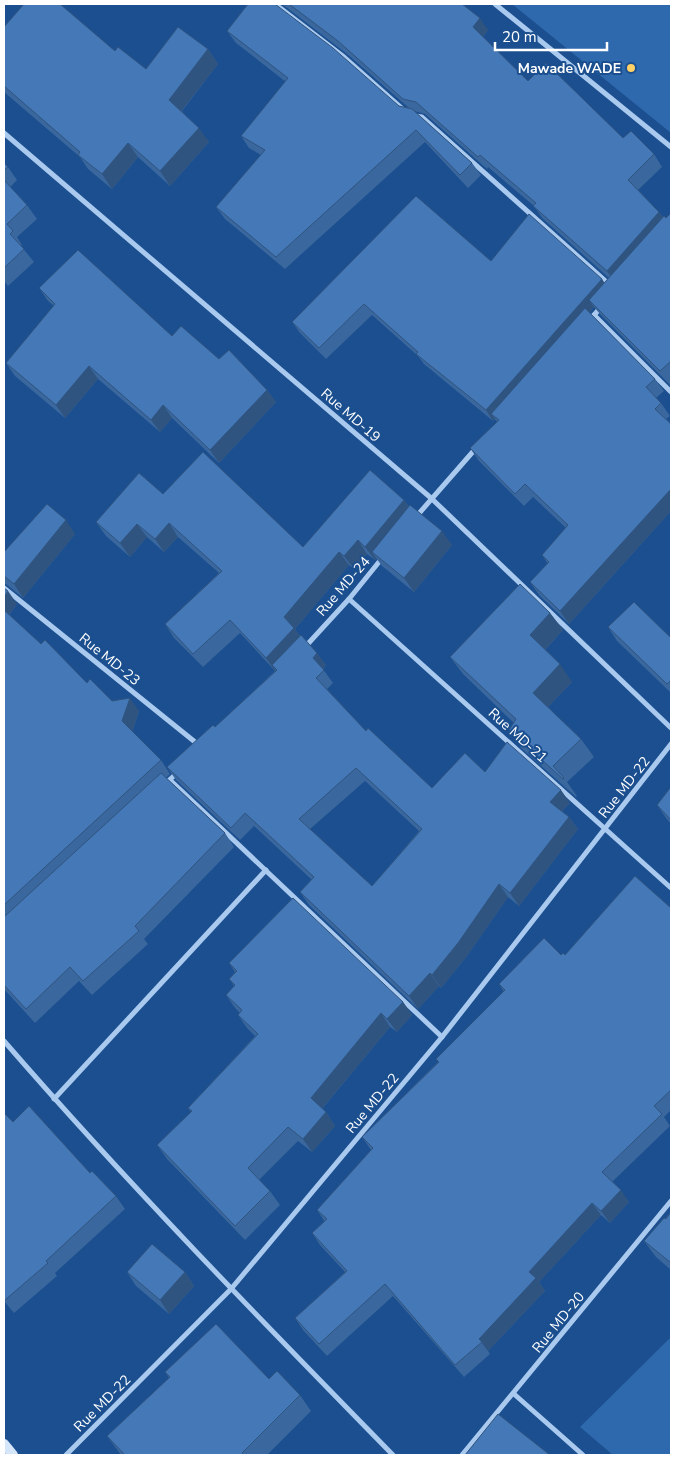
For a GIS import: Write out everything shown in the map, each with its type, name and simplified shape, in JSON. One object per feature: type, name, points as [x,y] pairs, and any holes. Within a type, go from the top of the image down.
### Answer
[{"type":"street","points":[[275,4],[344,57],[410,115],[422,117],[616,290]]},
{"type":"street","points":[[495,4],[671,147]]},
{"type":"street","name":"Rue MD-19","points":[[4,133],[431,498],[671,728]]},
{"type":"street","points":[[588,322],[605,302]]},
{"type":"street","points":[[594,315],[671,392]]},
{"type":"street","points":[[412,521],[483,440]]},
{"type":"street","name":"Rue MD-24","points":[[303,649],[349,599],[387,552]]},
{"type":"street","name":"Rue MD-23","points":[[4,588],[203,748]]},
{"type":"street","name":"Rue MD-21","points":[[349,599],[671,888]]},
{"type":"street","points":[[196,755],[209,742]]},
{"type":"street","name":"Rue MD-22","points":[[66,1455],[232,1289],[442,1037],[671,744]]},
{"type":"street","points":[[162,787],[183,768]]},
{"type":"street","points":[[170,780],[442,1037]]},
{"type":"street","points":[[54,1099],[266,870]]},
{"type":"street","points":[[4,1040],[54,1099],[232,1289],[393,1455]]},
{"type":"street","name":"Rue MD-20","points":[[462,1455],[671,1201]]},
{"type":"street","points":[[514,1394],[583,1455]]},
{"type":"street","points":[[4,1444],[13,1455]]},
{"type":"shaded area","name":"Mawade WADE","points":[[512,4],[671,4],[671,133]]},
{"type":"shaded area","points":[[671,1337],[671,1455],[613,1455],[580,1427]]},
{"type":"building","points":[[24,4],[60,4],[115,51],[118,47],[146,69],[178,27],[208,49],[169,100],[199,128],[160,171],[128,143],[102,174],[78,155],[80,152],[4,86],[4,27]]},
{"type":"building","points":[[248,4],[275,4],[333,48],[399,106],[412,109],[472,163],[460,175],[416,130],[276,257],[216,207],[265,150],[241,136],[288,78],[227,31]]},
{"type":"building","points":[[289,4],[462,4],[480,18],[473,27],[528,81],[546,63],[623,138],[631,131],[654,154],[628,180],[659,212],[607,271],[533,206],[536,203],[480,155],[478,157],[416,102],[403,99],[338,41]]},
{"type":"building","points":[[4,180],[27,205],[7,224],[13,231],[10,234],[24,249],[4,268]]},
{"type":"building","points":[[416,196],[491,261],[529,214],[602,279],[486,410],[416,354],[418,352],[364,304],[319,348],[292,322]]},
{"type":"building","points":[[671,213],[671,361],[660,371],[589,300],[664,216],[666,218]]},
{"type":"building","points":[[78,250],[172,336],[181,326],[219,359],[229,350],[267,390],[210,450],[163,405],[151,420],[89,366],[56,405],[6,363],[55,304],[39,288]]},
{"type":"building","points":[[585,308],[655,379],[646,387],[661,403],[655,409],[671,424],[671,489],[560,611],[530,582],[549,562],[542,555],[568,525],[525,484],[515,494],[470,448],[499,420],[491,414]]},
{"type":"building","points":[[203,452],[303,547],[370,470],[404,500],[365,547],[358,540],[344,556],[339,552],[284,617],[294,628],[266,658],[230,620],[193,654],[165,624],[222,571],[169,523],[155,539],[137,524],[120,543],[96,522],[139,473],[163,494]]},
{"type":"building","points":[[47,504],[66,520],[14,584],[4,576],[4,552]]},
{"type":"building","points":[[410,505],[442,531],[404,578],[372,552]]},
{"type":"building","points":[[520,584],[550,613],[530,635],[560,664],[533,693],[581,739],[553,766],[563,779],[509,730],[516,719],[450,657]]},
{"type":"building","points":[[4,588],[8,591],[4,597]]},
{"type":"building","points":[[634,602],[671,638],[671,680],[667,684],[608,627]]},
{"type":"building","points":[[4,610],[41,644],[45,640],[87,683],[90,679],[112,701],[130,698],[122,721],[161,760],[4,905]]},
{"type":"building","points":[[301,635],[317,653],[313,658],[324,670],[316,678],[366,731],[368,728],[432,788],[465,753],[485,772],[507,742],[561,790],[550,802],[569,817],[510,893],[499,884],[458,943],[432,975],[430,973],[409,996],[300,892],[314,877],[245,813],[231,828],[167,767],[213,725],[215,727],[277,670],[272,665]],"holes":[[[356,768],[422,829],[372,886],[299,819]]]},
{"type":"building","points":[[161,773],[225,833],[135,926],[139,931],[83,981],[70,967],[26,1009],[4,985],[4,917]]},
{"type":"building","points":[[671,787],[671,820],[657,805]]},
{"type":"building","points":[[635,876],[671,908],[671,1090],[654,1106],[662,1114],[602,1172],[621,1190],[601,1211],[592,1203],[529,1272],[536,1278],[479,1339],[482,1342],[455,1365],[385,1284],[319,1344],[295,1318],[347,1271],[312,1233],[327,1219],[317,1210],[373,1148],[362,1137],[439,1062],[436,1059],[505,990],[499,984],[544,938],[561,955],[563,953],[565,955]]},
{"type":"building","points":[[293,898],[403,1002],[387,1019],[381,1013],[311,1098],[326,1112],[303,1139],[288,1127],[248,1168],[270,1191],[235,1226],[157,1145],[192,1111],[188,1108],[258,1034],[238,1015],[242,1010],[226,995],[235,985],[229,979],[237,971],[229,963]]},
{"type":"building","points":[[29,1106],[90,1173],[92,1171],[116,1196],[46,1261],[48,1263],[5,1300],[4,1113],[13,1122]]},
{"type":"building","points":[[671,1212],[671,1260],[670,1262],[644,1241]]},
{"type":"building","points":[[152,1244],[185,1272],[160,1300],[127,1272]]},
{"type":"building","points":[[216,1324],[269,1379],[277,1371],[300,1395],[242,1453],[244,1455],[125,1455],[107,1436],[170,1377],[165,1372]]},
{"type":"building","points":[[498,1414],[550,1455],[465,1455]]},
{"type":"place","name":"Mawade WADE","points":[[631,68]]}]
